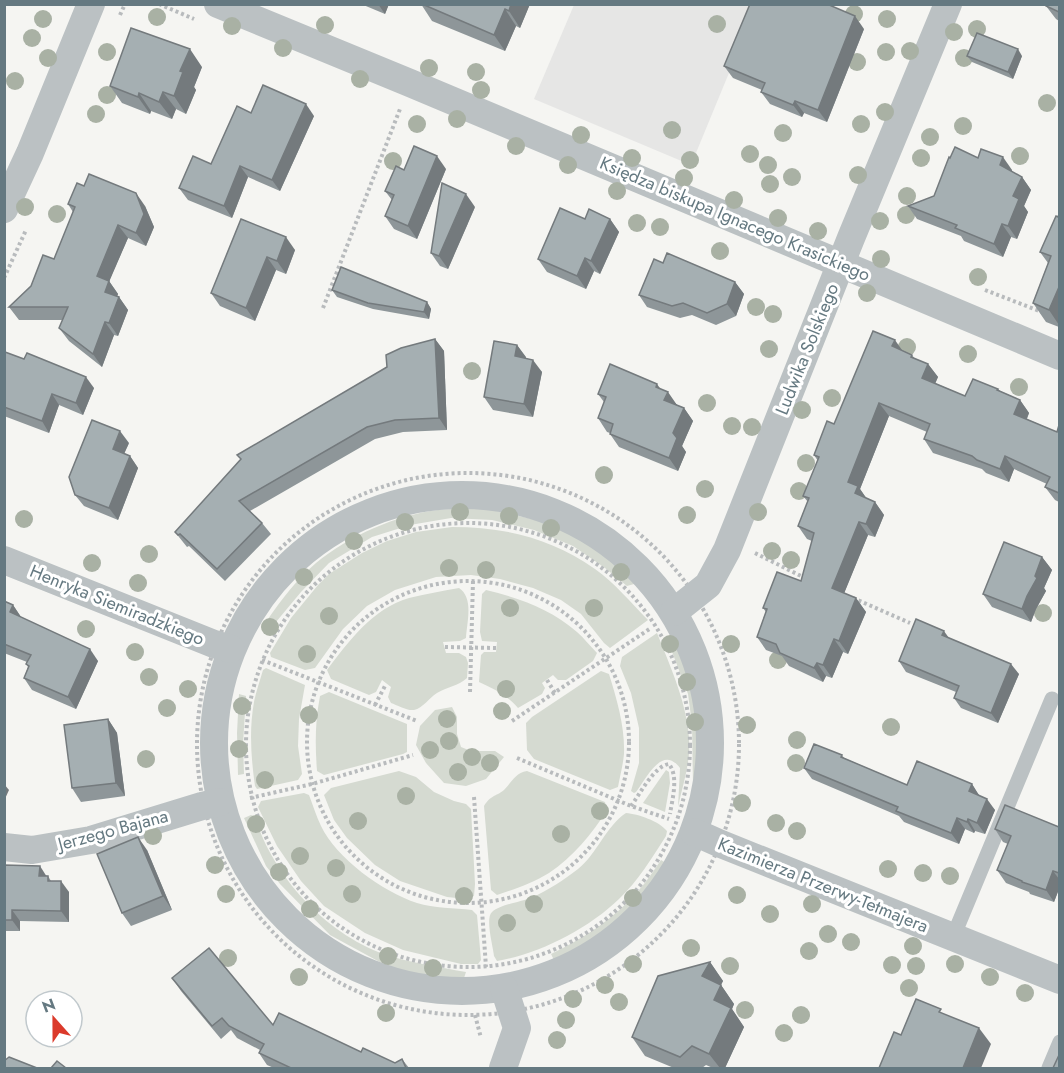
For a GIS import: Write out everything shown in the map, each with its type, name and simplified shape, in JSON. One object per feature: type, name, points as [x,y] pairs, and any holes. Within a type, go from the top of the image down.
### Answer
[{"type":"street","points":[[4,209],[30,153],[92,4]]},
{"type":"street","name":"Ludwika Solskiego","points":[[674,612],[708,585],[727,550],[948,4]]},
{"type":"street","name":"Księdza biskupa Ignacego Krasickiego","points":[[210,14],[432,92],[1059,356]]},
{"type":"street","points":[[466,493],[516,500],[563,515],[606,540],[644,573],[674,612],[691,646],[704,682],[710,720],[711,758],[705,796],[686,827],[671,878],[639,918],[599,951],[508,1000],[411,987],[366,973],[325,951],[289,922],[258,886],[211,804],[213,724],[222,647],[285,566],[324,535],[368,512],[416,498],[466,493]]},
{"type":"street","name":"Henryka Siemiradzkiego","points":[[4,560],[222,647]]},
{"type":"street","name":"Jerzego Bajana","points":[[4,847],[32,850],[91,840],[211,804]]},
{"type":"street","name":"Kazimierza Przerwy-Tetmajera","points":[[686,827],[721,844],[1059,980]]},
{"type":"street","points":[[503,1068],[517,1029],[508,1000]]},
{"type":"lane","points":[[953,937],[1052,699]]},
{"type":"lane","points":[[1049,1068],[1059,1042]]},
{"type":"path","points":[[159,4],[210,14]]},
{"type":"path","points":[[323,308],[400,107],[410,111]]},
{"type":"path","points":[[442,472],[509,474],[574,493],[633,527],[681,574],[709,616],[725,655],[736,695],[740,737],[738,779],[721,844],[708,872],[685,908],[656,940],[623,967],[586,989],[546,1004],[508,1000],[475,1016],[422,1012],[371,998],[323,974],[281,942],[246,902],[219,856],[211,804],[196,759],[197,711],[207,665],[222,647],[226,618],[265,562],[316,518],[376,488],[442,472]]},
{"type":"path","points":[[465,522],[497,524],[529,530],[588,557],[614,576],[637,600],[672,655],[683,688],[689,721],[691,755],[686,827],[634,894],[603,922],[567,944],[527,960],[486,967],[454,967],[423,963],[364,942],[338,926],[292,882],[261,828],[252,798],[245,742],[247,714],[262,660],[276,631],[317,581],[370,544],[401,532],[432,525],[465,522]]},
{"type":"path","points":[[749,550],[812,581]]},
{"type":"path","points":[[470,692],[473,581]]},
{"type":"path","points":[[473,581],[505,585],[536,595],[563,612],[587,633],[606,658],[622,692],[629,728],[628,765],[618,801],[596,840],[565,871],[525,893],[481,903],[453,902],[426,897],[399,888],[375,874],[354,856],[336,834],[322,810],[312,784],[307,733],[310,707],[318,682],[337,648],[364,619],[397,597],[434,584],[473,581]]},
{"type":"path","points":[[845,595],[910,623]]},
{"type":"path","points":[[512,721],[646,632]]},
{"type":"path","points":[[445,647],[496,648]]},
{"type":"path","points":[[262,660],[417,721]]},
{"type":"path","points":[[547,680],[555,693]]},
{"type":"path","points":[[375,705],[386,684]]},
{"type":"path","points":[[252,798],[312,784],[413,755]]},
{"type":"path","points":[[517,758],[686,827]]},
{"type":"path","points":[[631,806],[656,770],[669,764],[673,769],[674,780],[669,819]]},
{"type":"path","points":[[474,797],[486,967]]},
{"type":"shaded area","points":[[574,5],[757,5],[691,165],[534,99]]},
{"type":"shaded area","points":[[489,509],[541,521],[574,536],[615,561],[634,579],[634,584],[627,586],[573,546],[534,530],[492,520],[451,518],[410,525],[372,537],[329,563],[276,622],[268,619],[309,569],[343,544],[374,528],[406,517],[438,510]]},
{"type":"shaded area","points":[[452,527],[509,532],[562,549],[595,569],[648,620],[610,648],[581,614],[561,600],[533,588],[500,579],[471,575],[436,577],[395,590],[367,606],[343,629],[315,668],[305,670],[271,657],[270,653],[291,618],[329,574],[362,553],[387,541],[416,532]]},
{"type":"shaded area","points":[[459,588],[464,592],[468,604],[466,638],[460,641],[443,642],[446,653],[459,653],[466,657],[467,678],[464,681],[437,693],[420,707],[411,710],[391,703],[388,697],[391,687],[382,680],[376,692],[369,695],[331,679],[327,670],[335,659],[362,627],[384,610],[409,598]]},
{"type":"shaded area","points":[[486,590],[522,601],[567,624],[597,653],[593,661],[566,680],[558,680],[553,675],[542,683],[545,688],[542,694],[518,708],[505,696],[479,682],[481,655],[484,652],[496,652],[497,642],[482,641],[480,632],[482,594]]},
{"type":"shaded area","points":[[657,633],[681,696],[688,729],[688,762],[678,807],[680,768],[673,762],[661,761],[636,792],[631,791],[639,763],[639,728],[631,693],[620,666],[622,657]]},
{"type":"shaded area","points":[[677,637],[699,688],[707,724],[701,786],[696,789],[693,786],[692,724],[688,694],[668,641]]},
{"type":"shaded area","points":[[266,668],[305,685],[299,719],[298,746],[302,774],[298,780],[257,789],[252,765],[251,723],[256,694],[263,670]]},
{"type":"shaded area","points":[[601,671],[609,674],[620,714],[624,744],[624,758],[618,787],[610,790],[534,759],[527,750],[526,723]]},
{"type":"shaded area","points":[[329,692],[407,724],[407,752],[324,775],[317,771],[318,706],[320,696]]},
{"type":"shaded area","points":[[239,694],[246,696],[244,774],[238,775],[237,733]]},
{"type":"shaded area","points":[[452,707],[457,717],[457,734],[461,747],[471,751],[495,751],[504,757],[486,779],[466,786],[444,783],[426,763],[416,745],[420,726],[435,710]]},
{"type":"shaded area","points":[[666,770],[669,772],[670,783],[665,812],[643,803]]},
{"type":"shaded area","points":[[399,771],[416,777],[434,792],[466,804],[471,809],[474,896],[466,899],[447,897],[400,881],[375,865],[347,838],[334,820],[324,795],[331,788]]},
{"type":"shaded area","points":[[527,771],[605,802],[607,810],[595,828],[558,867],[537,880],[497,895],[491,890],[484,806],[517,776]]},
{"type":"shaded area","points":[[304,793],[309,795],[328,838],[349,862],[376,882],[417,903],[472,910],[477,915],[481,960],[478,964],[461,964],[403,950],[365,933],[324,906],[301,881],[277,846],[258,807],[261,801]]},
{"type":"shaded area","points":[[626,813],[648,819],[667,831],[655,853],[632,885],[607,910],[578,930],[529,953],[497,961],[494,956],[489,926],[492,912],[506,905],[531,898],[573,873],[585,863],[613,825]]},
{"type":"shaded area","points":[[251,815],[255,817],[263,839],[288,881],[304,900],[341,932],[362,945],[384,954],[466,972],[463,981],[425,976],[387,966],[330,935],[280,884],[266,866],[244,818]]},
{"type":"shaded area","points":[[661,860],[666,863],[631,909],[589,943],[554,960],[551,954],[587,935],[620,910],[642,887]]},
{"type":"building","points":[[422,4],[511,4],[509,11],[505,9],[494,35]]},
{"type":"building","points":[[750,4],[827,4],[855,16],[818,110],[795,101],[793,105],[761,92],[765,83],[724,66]]},
{"type":"building","points":[[1047,4],[1059,4],[1059,12],[1046,6]]},
{"type":"building","points":[[131,28],[190,49],[180,71],[183,72],[174,96],[163,92],[159,102],[139,93],[138,97],[110,86]]},
{"type":"building","points":[[977,33],[1018,49],[1008,72],[967,56]]},
{"type":"building","points":[[263,85],[306,104],[272,180],[240,166],[224,206],[179,188],[193,156],[211,164],[237,106],[251,113]]},
{"type":"building","points":[[414,146],[437,156],[408,226],[385,216],[394,195],[385,191],[396,166],[404,170]]},
{"type":"building","points":[[955,147],[978,158],[981,149],[1003,157],[1000,165],[1022,177],[1013,196],[1019,199],[1008,226],[1002,224],[994,244],[955,228],[957,225],[908,206],[934,196]]},
{"type":"building","points":[[89,174],[136,193],[144,214],[136,233],[118,225],[97,276],[109,281],[105,292],[119,297],[109,323],[105,322],[93,354],[59,328],[68,307],[9,307],[31,286],[43,255],[54,259],[75,207],[68,204],[77,183],[84,186]]},
{"type":"building","points":[[442,183],[466,194],[439,256],[431,253]]},
{"type":"building","points":[[560,208],[585,219],[589,209],[610,219],[591,261],[585,258],[577,276],[538,259]]},
{"type":"building","points":[[1059,214],[1059,287],[1049,310],[1033,303],[1051,256],[1040,252]]},
{"type":"building","points":[[241,219],[286,237],[277,261],[267,257],[246,308],[211,293]]},
{"type":"building","points":[[667,253],[735,282],[727,304],[707,313],[683,303],[672,306],[639,295],[654,259],[663,263]]},
{"type":"building","points":[[341,267],[427,302],[424,312],[368,303],[332,290]]},
{"type":"building","points":[[873,331],[895,340],[892,346],[928,364],[922,378],[965,396],[973,379],[1020,400],[1014,414],[1057,432],[1059,425],[1059,493],[1045,487],[1050,477],[1005,456],[1000,469],[972,456],[924,439],[930,424],[879,403],[848,482],[858,486],[855,493],[875,502],[866,524],[859,522],[832,588],[856,598],[839,641],[834,639],[823,665],[817,663],[814,668],[780,653],[776,644],[757,637],[767,609],[763,608],[777,572],[801,581],[814,533],[798,526],[809,498],[803,496],[819,457],[814,455],[827,421],[834,424]]},
{"type":"building","points":[[435,339],[439,418],[395,420],[367,427],[239,501],[262,523],[217,569],[180,534],[175,532],[241,459],[237,455],[387,367],[386,355],[401,348]]},
{"type":"building","points":[[494,341],[517,345],[515,356],[533,360],[524,404],[484,397]]},
{"type":"building","points":[[5,352],[24,359],[27,353],[86,377],[76,403],[52,394],[42,421],[4,407]]},
{"type":"building","points":[[610,364],[657,384],[656,387],[668,392],[664,400],[684,408],[673,433],[677,438],[669,458],[610,434],[613,424],[598,418],[606,397],[598,394]]},
{"type":"building","points":[[92,420],[120,431],[113,449],[130,456],[109,508],[75,495],[69,477]]},
{"type":"building","points":[[1004,542],[1042,557],[1035,576],[1037,578],[1022,609],[983,594]]},
{"type":"building","points":[[4,601],[13,605],[10,612],[90,649],[68,697],[24,678],[29,666],[26,664],[31,655],[4,644]]},
{"type":"building","points":[[916,619],[944,631],[942,635],[1011,664],[991,713],[954,698],[959,686],[899,661]]},
{"type":"building","points":[[108,719],[116,783],[72,788],[64,725]]},
{"type":"building","points":[[814,744],[907,785],[917,761],[972,784],[969,791],[987,799],[977,823],[957,818],[951,833],[896,811],[898,807],[804,768]]},
{"type":"building","points":[[1005,805],[1059,827],[1059,873],[1053,871],[1046,890],[997,870],[1011,836],[995,829]]},
{"type":"building","points":[[138,837],[163,896],[122,913],[97,854]]},
{"type":"building","points":[[4,865],[40,866],[39,876],[48,876],[48,881],[61,881],[61,911],[12,910],[12,920],[4,920]]},
{"type":"building","points":[[209,948],[273,1025],[279,1013],[361,1052],[363,1048],[395,1063],[402,1059],[406,1068],[291,1068],[259,1053],[264,1044],[229,1026],[222,1018],[212,1026],[172,978]]},
{"type":"building","points":[[710,962],[702,976],[721,985],[714,1000],[731,1008],[709,1054],[692,1046],[680,1057],[632,1037],[658,976]]},
{"type":"building","points":[[916,999],[941,1009],[939,1012],[979,1028],[963,1068],[879,1068],[894,1032],[901,1035]]},
{"type":"building","points":[[1059,1055],[1059,1068],[1053,1068]]},
{"type":"building","points":[[9,1057],[37,1068],[4,1068],[4,1061]]},
{"type":"building","points":[[57,1061],[66,1068],[51,1068]]}]
